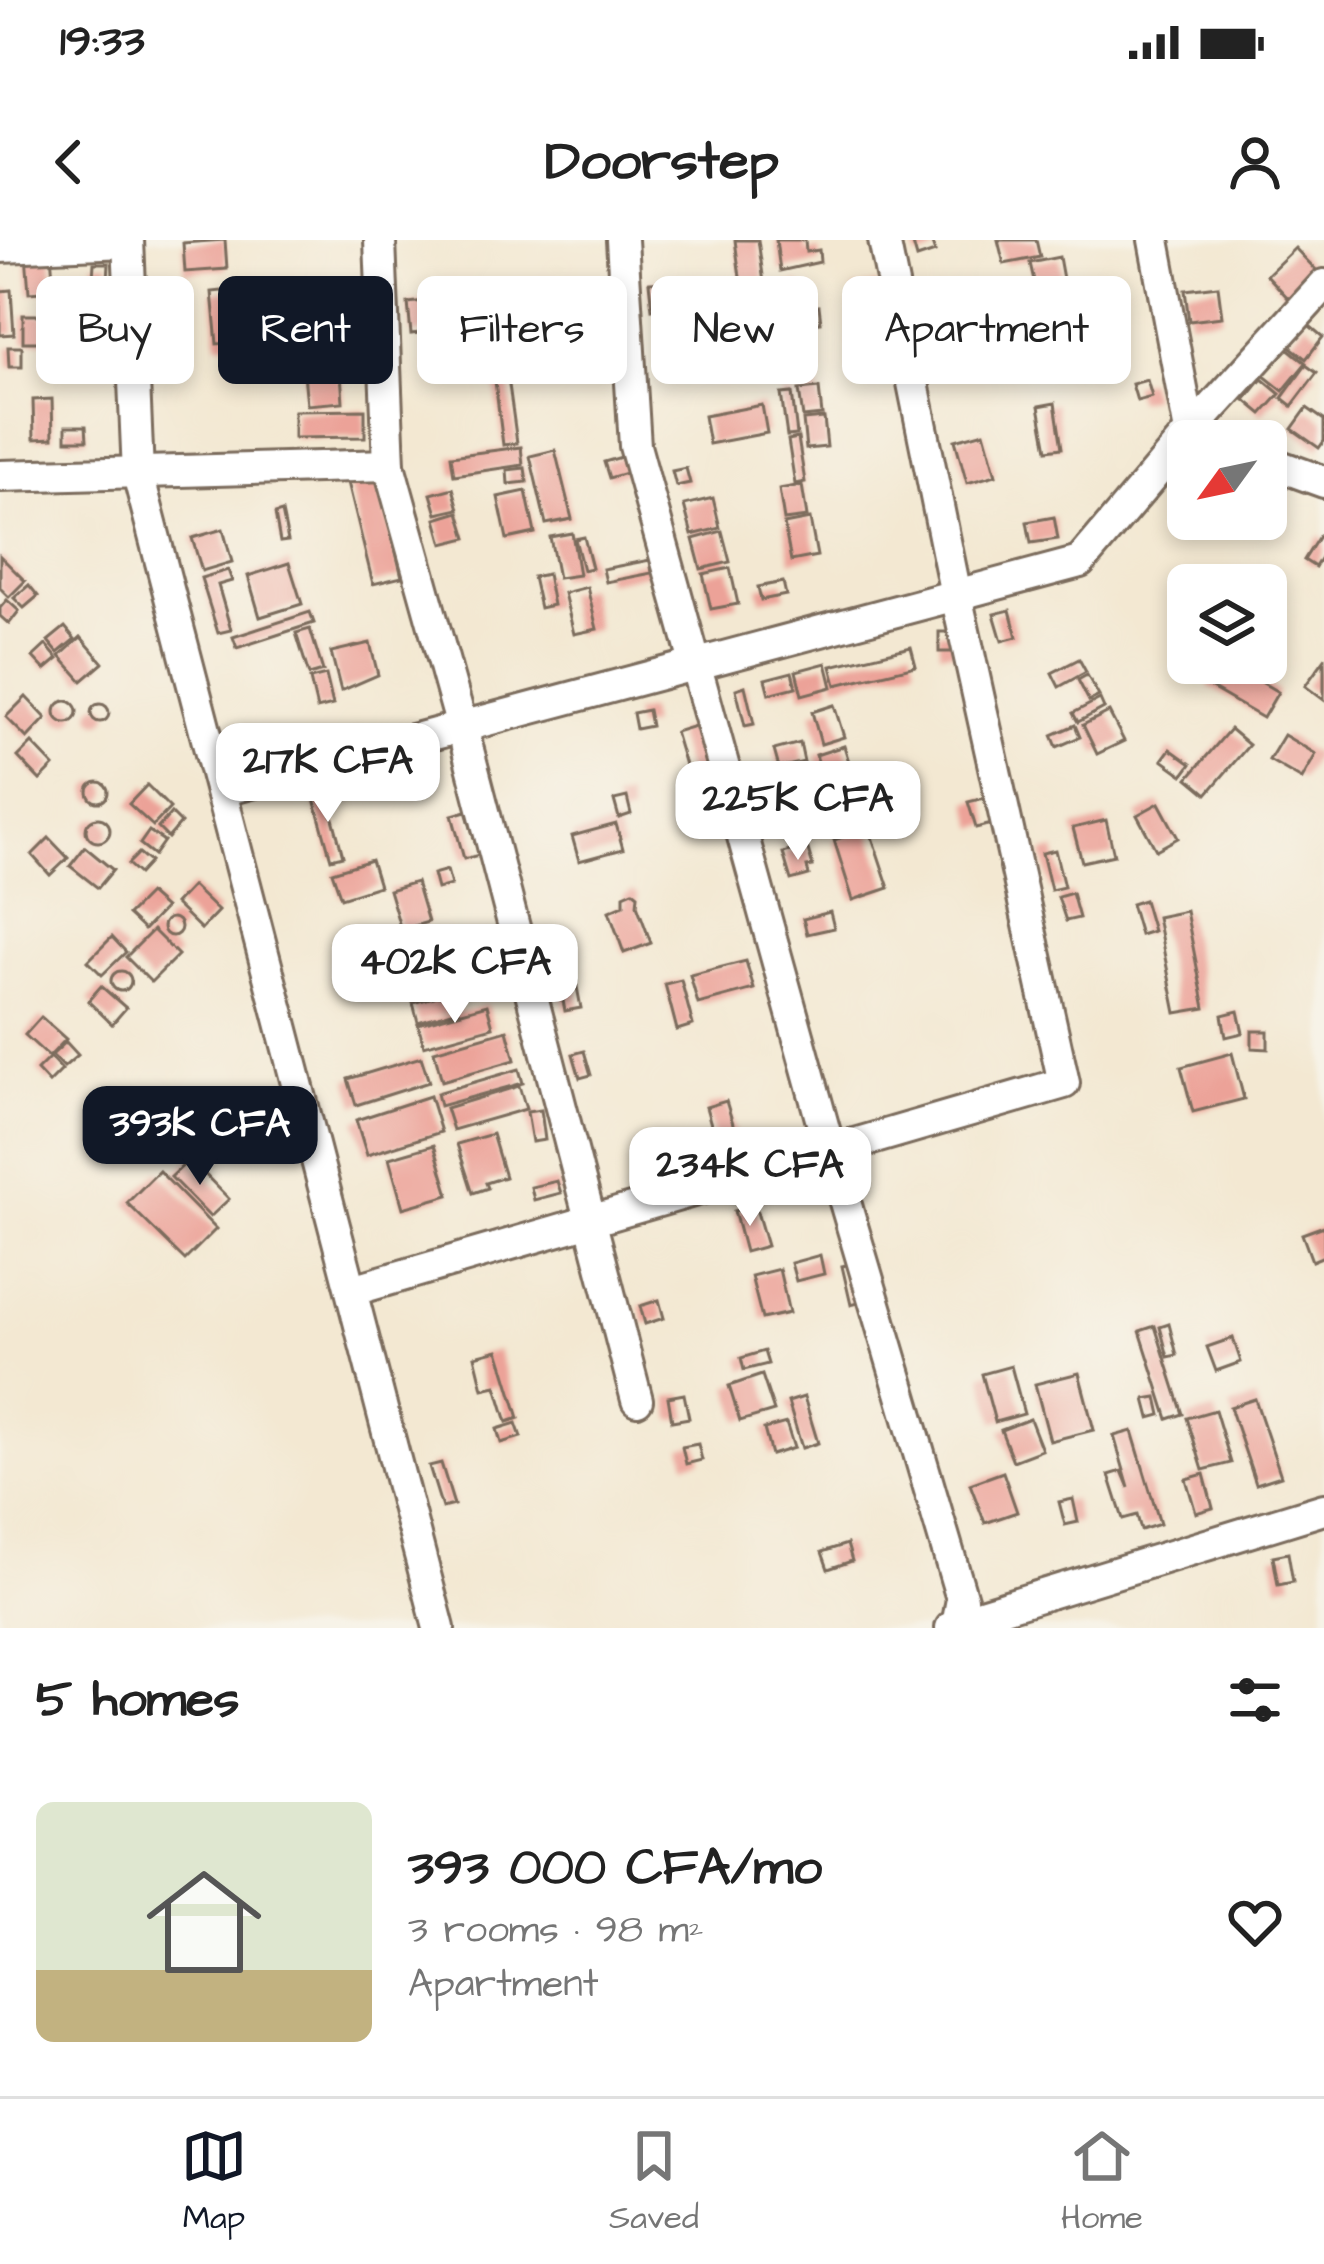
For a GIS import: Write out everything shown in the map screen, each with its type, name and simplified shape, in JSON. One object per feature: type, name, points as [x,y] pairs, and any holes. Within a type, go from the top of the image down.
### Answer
[{"type":"street","points":[[380,240],[389,465],[637,1400]]},
{"type":"street","points":[[622,240],[634,446],[830,1151],[962,1599],[955,1625]]},
{"type":"street","points":[[353,1290],[1064,1083],[956,595],[884,240]]},
{"type":"street","points":[[1154,240],[1198,420]]},
{"type":"street","points":[[0,247],[128,241],[137,474],[439,1628]]},
{"type":"street","points":[[1215,420],[1324,285]]},
{"type":"street","points":[[0,476],[389,465]]},
{"type":"street","points":[[1287,468],[1324,482]]},
{"type":"street","points":[[221,791],[1080,562],[1167,472]]},
{"type":"street","points":[[955,1625],[1324,1509]]},
{"type":"building","points":[[225,240],[227,269],[185,272],[183,243]]},
{"type":"building","points":[[735,240],[758,240],[763,276],[740,276]]},
{"type":"building","points":[[776,240],[805,240],[806,252],[819,250],[820,262],[780,271]]},
{"type":"building","points":[[931,240],[935,252],[917,258],[913,244]]},
{"type":"building","points":[[998,240],[1036,240],[1040,257],[1004,264]]},
{"type":"building","points":[[1295,248],[1318,272],[1289,299],[1267,275]]},
{"type":"building","points":[[51,253],[53,276],[36,276],[36,292],[29,293],[26,254]]},
{"type":"building","points":[[1059,257],[1062,276],[1033,276],[1030,263]]},
{"type":"building","points":[[94,263],[109,263],[108,276],[93,276]]},
{"type":"building","points":[[1218,286],[1222,317],[1189,321],[1185,290]]},
{"type":"building","points":[[11,290],[14,334],[0,335],[0,291]]},
{"type":"building","points":[[218,291],[218,344],[217,344],[212,292]]},
{"type":"building","points":[[417,302],[417,333],[411,334],[408,303]]},
{"type":"building","points":[[23,315],[36,315],[36,342],[23,342]]},
{"type":"building","points":[[1305,322],[1323,337],[1306,359],[1287,344]]},
{"type":"building","points":[[8,347],[22,347],[22,367],[9,367]]},
{"type":"building","points":[[1286,347],[1306,363],[1283,391],[1263,375]]},
{"type":"building","points":[[1306,365],[1317,373],[1292,406],[1282,398]]},
{"type":"building","points":[[1262,379],[1280,394],[1262,414],[1245,400]]},
{"type":"building","points":[[1147,380],[1152,397],[1137,401],[1132,384]]},
{"type":"building","points":[[305,384],[342,384],[343,402],[307,405]]},
{"type":"building","points":[[495,384],[509,384],[517,443],[503,445]]},
{"type":"building","points":[[819,388],[822,415],[803,417],[799,390]]},
{"type":"building","points":[[792,393],[797,435],[787,436],[781,394]]},
{"type":"building","points":[[52,399],[53,438],[34,439],[33,400]]},
{"type":"building","points":[[1055,403],[1062,448],[1047,450],[1039,406]]},
{"type":"building","points":[[762,405],[767,433],[709,444],[704,416]]},
{"type":"building","points":[[1307,408],[1324,420],[1324,441],[1319,448],[1292,429]]},
{"type":"building","points":[[365,410],[365,437],[294,438],[294,411]]},
{"type":"building","points":[[824,418],[827,447],[806,449],[803,420]]},
{"type":"building","points":[[66,426],[86,426],[87,440],[66,440]]},
{"type":"building","points":[[984,432],[996,475],[967,483],[955,440]]},
{"type":"building","points":[[798,438],[805,482],[795,484],[788,440]]},
{"type":"building","points":[[521,447],[523,465],[454,475],[451,456]]},
{"type":"building","points":[[555,450],[572,519],[546,524],[530,456]]},
{"type":"building","points":[[621,457],[626,473],[609,478],[604,462]]},
{"type":"building","points":[[525,468],[527,482],[508,484],[507,470]]},
{"type":"building","points":[[686,468],[690,483],[676,486],[672,471]]},
{"type":"building","points":[[377,474],[402,577],[373,584],[348,482]]},
{"type":"building","points":[[802,485],[807,517],[784,520],[779,489]]},
{"type":"building","points":[[453,488],[459,509],[437,514],[431,494]]},
{"type":"building","points":[[526,491],[535,533],[507,539],[498,497]]},
{"type":"building","points":[[713,498],[720,528],[692,535],[684,505]]},
{"type":"building","points":[[282,512],[288,541],[280,542],[275,514]]},
{"type":"building","points":[[459,512],[467,538],[443,544],[436,519]]},
{"type":"building","points":[[1054,517],[1058,539],[1031,543],[1027,522]]},
{"type":"building","points":[[810,519],[817,556],[791,561],[784,524]]},
{"type":"building","points":[[223,529],[232,562],[202,571],[192,538]]},
{"type":"building","points":[[722,531],[730,562],[701,569],[693,539]]},
{"type":"building","points":[[572,533],[579,575],[558,578],[550,537]]},
{"type":"building","points":[[1319,536],[1324,539],[1324,552],[1315,567],[1304,560]]},
{"type":"building","points":[[584,537],[592,568],[583,570],[575,539]]},
{"type":"building","points":[[0,556],[25,581],[9,597],[0,588]]},
{"type":"building","points":[[650,560],[652,573],[606,582],[603,569]]},
{"type":"building","points":[[289,563],[302,604],[260,617],[248,576]]},
{"type":"building","points":[[730,568],[738,604],[711,609],[703,574]]},
{"type":"building","points":[[228,570],[232,581],[218,585],[231,630],[218,633],[201,578]]},
{"type":"building","points":[[547,574],[553,605],[540,608],[533,577]]},
{"type":"building","points":[[783,582],[786,595],[761,600],[758,587]]},
{"type":"building","points":[[29,585],[38,596],[24,608],[14,598]]},
{"type":"building","points":[[587,587],[597,629],[574,634],[564,593]]},
{"type":"building","points":[[7,600],[19,611],[9,624],[0,616]]},
{"type":"building","points":[[1010,610],[1017,637],[1002,641],[994,614]]},
{"type":"building","points":[[310,612],[314,623],[237,648],[233,637]]},
{"type":"building","points":[[65,627],[75,639],[58,653],[48,641]]},
{"type":"building","points":[[310,629],[323,671],[309,675],[296,633]]},
{"type":"building","points":[[939,632],[954,632],[954,652],[939,652]]},
{"type":"building","points":[[81,637],[103,663],[82,681],[60,656]]},
{"type":"building","points":[[370,643],[378,675],[341,691],[331,652]]},
{"type":"building","points":[[46,645],[58,659],[45,670],[33,657]]},
{"type":"building","points":[[911,647],[916,666],[836,685],[831,666]]},
{"type":"building","points":[[1079,659],[1086,672],[1059,687],[1052,673]]},
{"type":"building","points":[[1324,660],[1324,700],[1305,686]]},
{"type":"building","points":[[826,663],[832,687],[802,695],[796,671]]},
{"type":"building","points":[[792,672],[796,687],[769,694],[765,679]]},
{"type":"building","points":[[326,675],[333,705],[317,709],[310,679]]},
{"type":"building","points":[[1087,675],[1099,696],[1089,701],[1078,680]]},
{"type":"building","points":[[1264,684],[1278,692],[1263,718],[1208,686]]},
{"type":"building","points":[[745,686],[754,724],[745,726],[736,689]]},
{"type":"building","points":[[26,697],[46,718],[27,738],[6,717]]},
{"type":"building","points":[[1100,699],[1104,708],[1078,722],[1073,713]]},
{"type":"building","points":[[66,701],[77,712],[66,723],[55,712]]},
{"type":"building","points":[[100,704],[109,713],[100,722],[91,713]]},
{"type":"building","points":[[834,705],[844,737],[821,744],[812,712]]},
{"type":"building","points":[[648,710],[651,726],[636,729],[633,713]]},
{"type":"building","points":[[1109,712],[1124,741],[1097,754],[1083,725]]},
{"type":"building","points":[[698,725],[727,819],[703,825],[675,732]]},
{"type":"building","points":[[1075,725],[1080,737],[1057,747],[1052,735]]},
{"type":"building","points":[[1230,729],[1249,745],[1207,794],[1188,778]]},
{"type":"building","points":[[1284,735],[1316,754],[1302,779],[1269,760]]},
{"type":"building","points":[[32,743],[54,766],[40,780],[18,757]]},
{"type":"building","points":[[800,743],[804,762],[779,768],[774,750]]},
{"type":"building","points":[[844,746],[863,806],[835,815],[816,755]]},
{"type":"building","points":[[1170,749],[1191,764],[1183,775],[1162,760]]},
{"type":"building","points":[[98,782],[108,792],[98,802],[88,792]]},
{"type":"building","points":[[147,785],[170,808],[153,826],[129,804]]},
{"type":"building","points":[[326,792],[343,856],[331,859],[313,795]]},
{"type":"building","points":[[627,797],[631,814],[619,818],[614,800]]},
{"type":"building","points":[[984,798],[992,824],[976,828],[968,802]]},
{"type":"building","points":[[1159,803],[1178,838],[1156,850],[1137,815]]},
{"type":"building","points":[[466,811],[479,855],[464,859],[452,815]]},
{"type":"building","points":[[171,813],[181,823],[168,838],[158,828]]},
{"type":"building","points":[[98,818],[107,821],[107,839],[98,842],[89,839],[86,830],[89,821]]},
{"type":"building","points":[[1106,820],[1114,855],[1082,862],[1073,828]]},
{"type":"building","points":[[616,824],[623,849],[579,861],[572,836]]},
{"type":"building","points":[[869,828],[889,888],[853,900],[834,840]]},
{"type":"building","points":[[149,831],[164,841],[154,855],[140,844]]},
{"type":"building","points":[[49,838],[68,858],[50,875],[32,855]]},
{"type":"building","points":[[807,846],[813,866],[807,867],[809,875],[791,880],[783,853]]},
{"type":"building","points":[[85,847],[113,870],[98,888],[70,866]]},
{"type":"building","points":[[1055,850],[1064,887],[1051,890],[1042,853]]},
{"type":"building","points":[[139,853],[150,862],[139,874],[128,864]]},
{"type":"building","points":[[371,860],[379,886],[341,898],[332,872]]},
{"type":"building","points":[[447,870],[451,885],[437,889],[433,874]]},
{"type":"building","points":[[416,882],[428,922],[401,930],[389,890]]},
{"type":"building","points":[[192,886],[218,911],[201,929],[175,904]]},
{"type":"building","points":[[633,891],[651,943],[624,953],[609,911],[624,905],[624,895]]},
{"type":"building","points":[[1072,893],[1079,918],[1066,921],[1058,897]]},
{"type":"building","points":[[149,894],[165,908],[144,930],[128,915]]},
{"type":"building","points":[[1144,900],[1153,931],[1140,935],[1131,904]]},
{"type":"building","points":[[1186,911],[1205,1008],[1176,1013],[1157,917]]},
{"type":"building","points":[[830,912],[834,928],[807,934],[803,919]]},
{"type":"building","points":[[172,918],[181,927],[172,936],[163,927]]},
{"type":"building","points":[[153,930],[178,955],[151,982],[126,957]]},
{"type":"building","points":[[112,937],[126,952],[102,975],[88,961]]},
{"type":"building","points":[[746,961],[754,989],[698,1004],[690,975]]},
{"type":"building","points":[[121,971],[131,981],[121,991],[111,981]]},
{"type":"building","points":[[574,971],[581,1008],[565,1011],[558,974]]},
{"type":"building","points":[[681,980],[693,1025],[677,1030],[665,984]]},
{"type":"building","points":[[101,986],[126,1008],[112,1024],[88,1001]]},
{"type":"building","points":[[454,991],[459,1010],[418,1022],[413,1003]]},
{"type":"building","points":[[487,1005],[493,1027],[424,1046],[418,1024]]},
{"type":"building","points":[[1238,1011],[1243,1033],[1226,1037],[1222,1015]]},
{"type":"building","points":[[41,1017],[66,1039],[49,1057],[25,1035]]},
{"type":"building","points":[[507,1030],[515,1060],[442,1081],[434,1051]]},
{"type":"building","points":[[1252,1031],[1268,1031],[1268,1049],[1252,1048]]},
{"type":"building","points":[[66,1042],[78,1055],[64,1067],[52,1055]]},
{"type":"building","points":[[584,1051],[591,1075],[580,1078],[573,1054]]},
{"type":"building","points":[[1232,1053],[1244,1099],[1193,1112],[1181,1067]]},
{"type":"building","points":[[50,1057],[62,1070],[49,1083],[37,1070]]},
{"type":"building","points":[[421,1057],[429,1082],[356,1105],[348,1079]]},
{"type":"building","points":[[519,1069],[523,1083],[440,1106],[437,1093]]},
{"type":"building","points":[[519,1086],[526,1109],[453,1130],[446,1108]]},
{"type":"building","points":[[430,1096],[441,1132],[367,1155],[356,1120]]},
{"type":"building","points":[[726,1101],[738,1140],[717,1146],[706,1107]]},
{"type":"building","points":[[541,1110],[545,1140],[532,1142],[527,1112]]},
{"type":"building","points":[[492,1134],[505,1177],[473,1193],[457,1144]]},
{"type":"building","points":[[434,1145],[449,1195],[403,1208],[389,1158]]},
{"type":"building","points":[[190,1159],[229,1199],[210,1217],[171,1177]]},
{"type":"building","points":[[159,1171],[216,1229],[185,1260],[127,1203]]},
{"type":"building","points":[[783,1176],[787,1191],[744,1203],[740,1189]]},
{"type":"building","points":[[557,1181],[561,1193],[534,1200],[531,1187]]},
{"type":"building","points":[[755,1205],[767,1246],[745,1252],[734,1211]]},
{"type":"building","points":[[1324,1226],[1324,1256],[1312,1261],[1302,1234]]},
{"type":"building","points":[[820,1255],[824,1274],[796,1281],[791,1263]]},
{"type":"building","points":[[851,1264],[866,1301],[851,1305],[842,1266]]},
{"type":"building","points":[[779,1269],[789,1313],[762,1319],[751,1276]]},
{"type":"building","points":[[659,1300],[664,1318],[645,1324],[640,1306]]},
{"type":"building","points":[[1169,1324],[1177,1355],[1168,1357],[1160,1327]]},
{"type":"building","points":[[1155,1326],[1183,1414],[1168,1419],[1140,1331]]},
{"type":"building","points":[[1233,1338],[1241,1362],[1216,1371],[1207,1347]]},
{"type":"building","points":[[498,1350],[519,1418],[507,1422],[496,1386],[483,1389],[475,1356]]},
{"type":"building","points":[[764,1351],[768,1364],[744,1370],[741,1358]]},
{"type":"building","points":[[1011,1366],[1024,1414],[995,1422],[982,1374]]},
{"type":"building","points":[[1079,1373],[1094,1430],[1050,1441],[1035,1384]]},
{"type":"building","points":[[762,1375],[774,1411],[740,1421],[729,1386]]},
{"type":"building","points":[[684,1394],[689,1418],[672,1421],[668,1397]]},
{"type":"building","points":[[804,1397],[818,1443],[802,1448],[788,1402]]},
{"type":"building","points":[[1157,1397],[1161,1415],[1150,1418],[1145,1399]]},
{"type":"building","points":[[1255,1399],[1281,1476],[1256,1484],[1230,1407]]},
{"type":"building","points":[[1215,1410],[1231,1463],[1203,1470],[1187,1418]]},
{"type":"building","points":[[1030,1419],[1042,1450],[1013,1461],[1001,1430]]},
{"type":"building","points":[[516,1423],[521,1437],[501,1443],[497,1429]]},
{"type":"building","points":[[786,1423],[794,1448],[771,1455],[764,1429]]},
{"type":"building","points":[[1132,1431],[1160,1524],[1141,1530],[1137,1515],[1123,1519],[1109,1475],[1122,1471],[1129,1488],[1114,1436]]},
{"type":"building","points":[[698,1444],[702,1460],[686,1464],[682,1447]]},
{"type":"building","points":[[441,1463],[454,1505],[442,1508],[429,1466]]},
{"type":"building","points":[[1003,1472],[1017,1512],[985,1523],[970,1484]]},
{"type":"building","points":[[1204,1474],[1213,1508],[1196,1513],[1186,1479]]},
{"type":"building","points":[[1073,1499],[1078,1522],[1065,1525],[1059,1502]]},
{"type":"building","points":[[847,1544],[852,1561],[828,1569],[822,1552]]},
{"type":"building","points":[[1288,1553],[1293,1582],[1278,1585],[1273,1556]]}]
